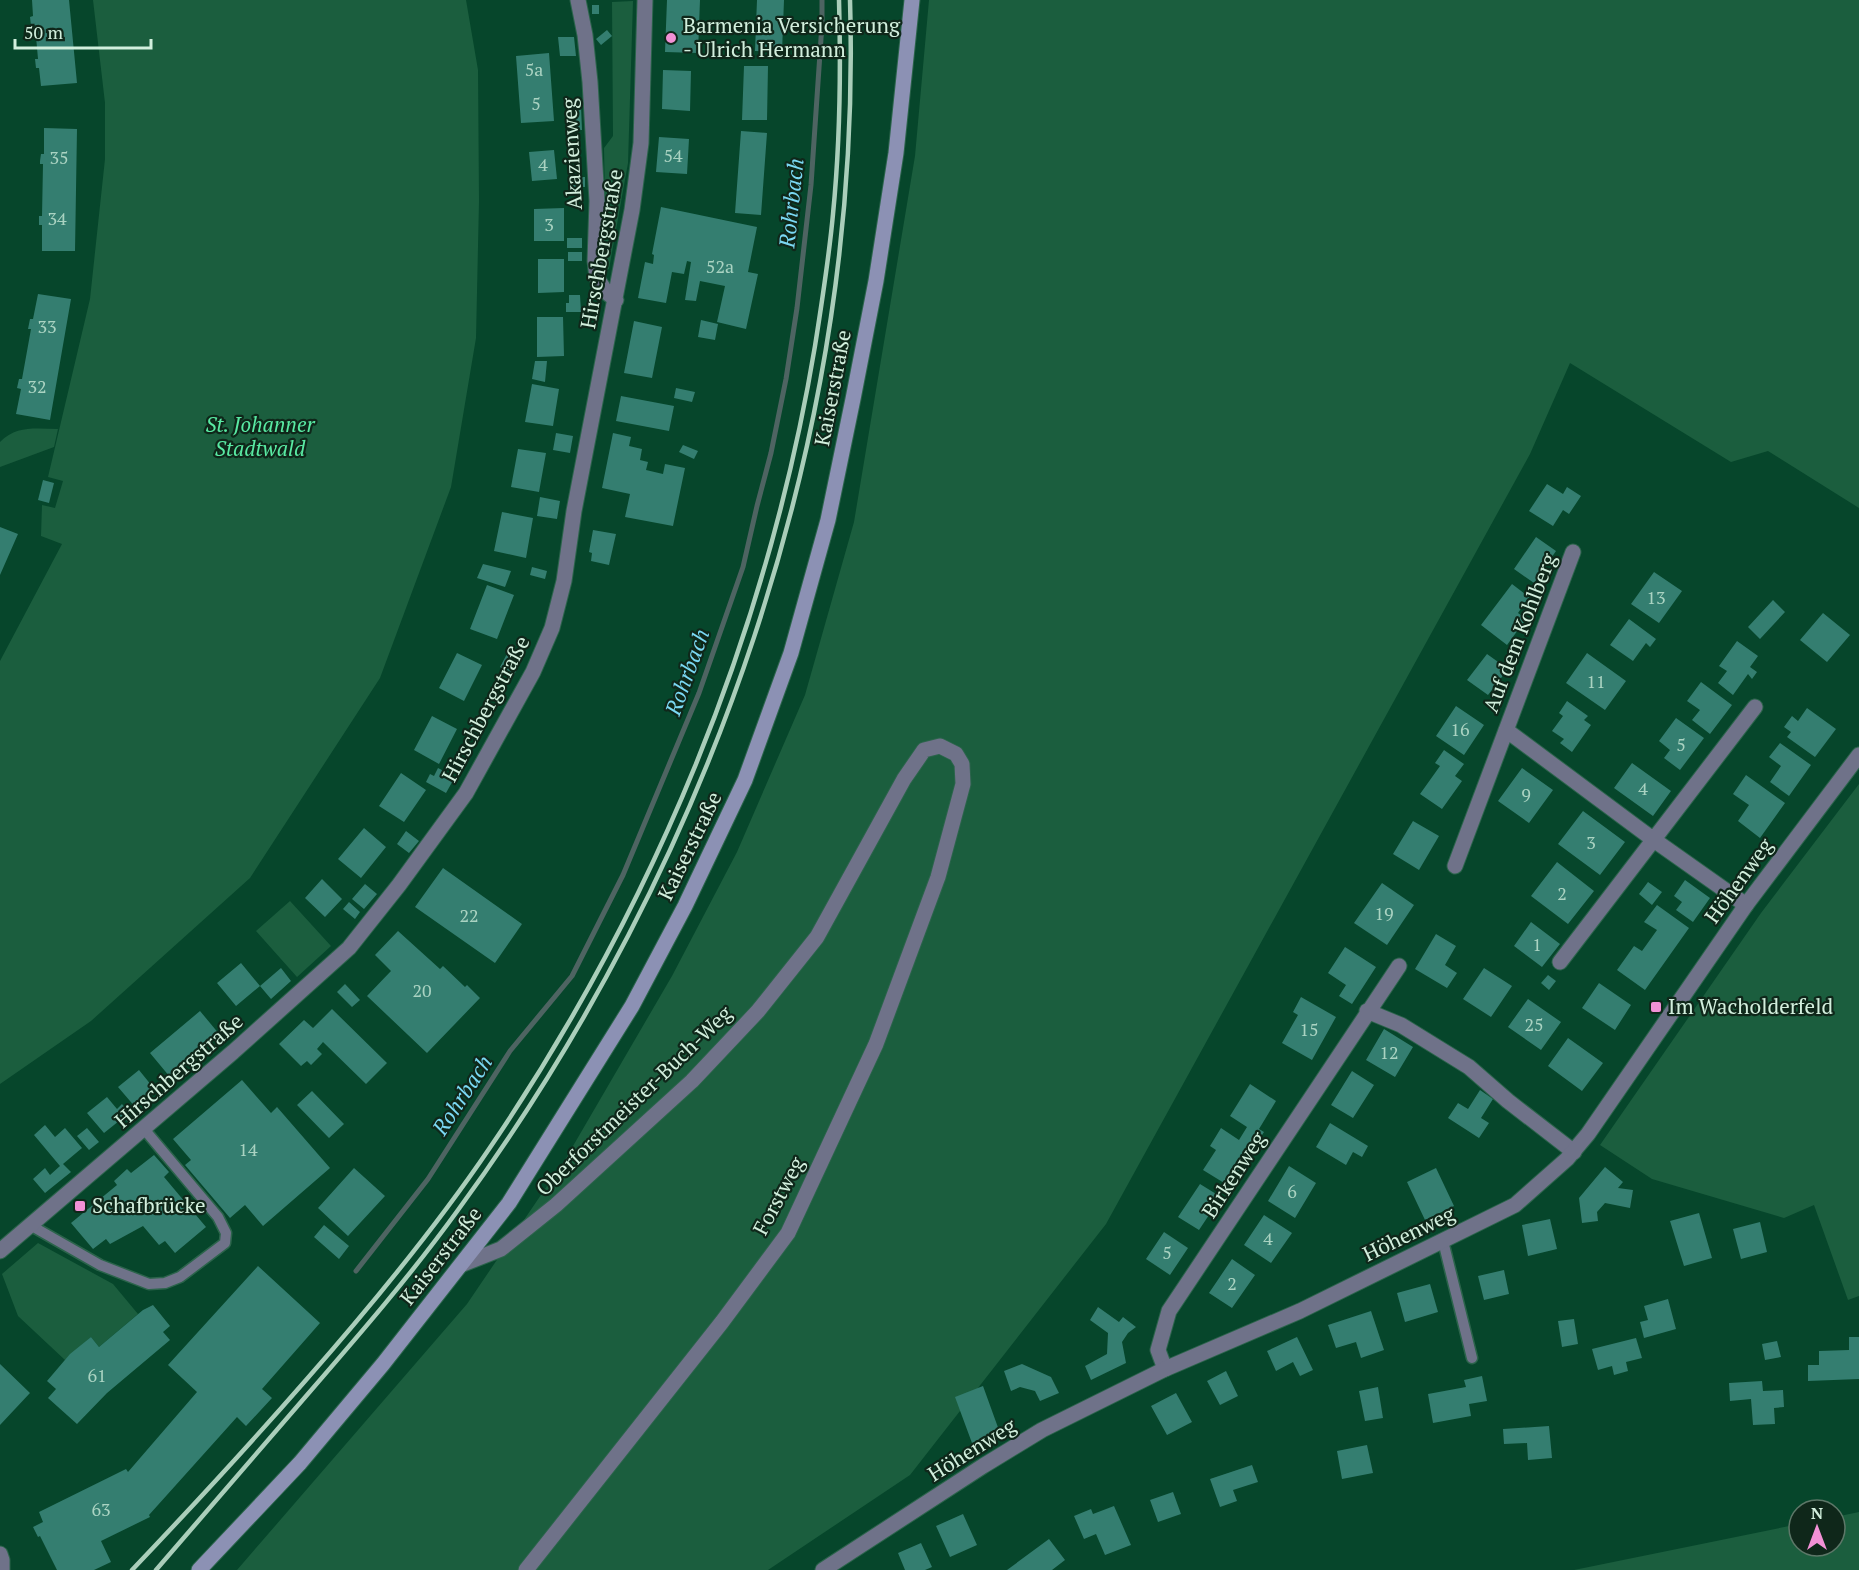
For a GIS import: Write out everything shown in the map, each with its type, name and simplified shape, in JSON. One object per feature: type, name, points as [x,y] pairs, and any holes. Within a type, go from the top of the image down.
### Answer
[{"type":"main road","name":"Kaiserstraße","points":[[199,1570],[300,1463],[383,1364],[509,1203],[632,1006],[675,926],[745,780],[791,653],[828,520],[854,399],[876,281],[896,153],[912,0]]},
{"type":"street","name":"Akazienweg","points":[[578,0],[585,35],[590,93],[597,201],[595,261],[597,278],[616,300]]},
{"type":"street","name":"Hirschbergstraße","points":[[0,1251],[144,1129],[349,948],[399,885],[472,783],[533,672],[552,628],[564,581],[574,512],[632,210],[641,143],[645,0]]},
{"type":"street","name":"Auf dem Kohlberg","points":[[1455,866],[1573,552]]},
{"type":"street","points":[[1560,962],[1755,707]]},
{"type":"street","name":"Auf dem Kohlberg","points":[[1506,730],[1746,905]]},
{"type":"street","name":"Oberforstmeister-Buch-Weg","points":[[463,1264],[501,1250],[556,1206],[692,1081],[758,1011],[817,937],[904,779],[924,750],[940,746],[956,754],[962,764],[963,784]]},
{"type":"street","name":"Höhenweg","points":[[823,1570],[1042,1430],[1165,1369],[1300,1311],[1515,1206],[1574,1152],[1588,1134],[1746,905],[1859,755]]},
{"type":"street","name":"Forstweg","points":[[526,1570],[722,1322],[788,1233],[876,1044],[938,877],[963,784]]},
{"type":"street","name":"Birkenweg","points":[[1165,1369],[1158,1350],[1169,1311],[1399,966]]},
{"type":"street","points":[[1367,1011],[1401,1025],[1469,1066],[1508,1101],[1574,1152]]},
{"type":"street","points":[[0,1554],[2,1570]]},
{"type":"lane","points":[[30,1225],[100,1265],[149,1284],[180,1277],[225,1243],[225,1233],[218,1217],[144,1129]]},
{"type":"lane","points":[[1443,1241],[1472,1358]]},
{"type":"green space","name":"St. Johanner Stadtwald","points":[[93,0],[466,0],[478,70],[479,201],[476,338],[451,487],[380,678],[250,878],[91,1021],[0,1084],[0,661],[62,544],[41,536],[42,505],[55,508],[63,481],[48,477],[90,299],[105,159],[105,103]]},
{"type":"green space","points":[[929,0],[1859,0],[1859,508],[1768,451],[1731,462],[1570,363],[1530,454],[1106,1224],[910,1475],[768,1570],[237,1570],[467,1304],[566,1158],[672,976],[737,852],[805,695],[854,522],[915,156]]},
{"type":"green space","points":[[633,1],[628,163],[607,270],[603,268],[601,257],[605,202],[604,148],[613,136],[612,2]]},
{"type":"green space","points":[[58,429],[54,447],[0,467],[0,442],[6,437],[20,430]]},
{"type":"green space","points":[[1859,784],[1859,1296],[1848,1300],[1814,1205],[1784,1218],[1652,1179],[1600,1145],[1761,913]]},
{"type":"green space","points":[[290,901],[331,946],[297,977],[256,931]]},
{"type":"green space","points":[[38,1243],[113,1284],[138,1314],[99,1347],[91,1337],[65,1360],[18,1316],[2,1274]]},
{"type":"green space","points":[[1859,1512],[1859,1570],[1574,1570],[1787,1526],[1787,1558],[1847,1558],[1847,1514]]},
{"type":"building","points":[[32,0],[69,0],[77,83],[41,86],[39,68],[36,68],[35,59],[38,59],[35,25],[31,26],[30,17],[33,16]]},
{"type":"building","points":[[667,0],[700,0],[698,53],[665,52]]},
{"type":"building","points":[[757,0],[784,0],[782,52],[755,51]]},
{"type":"building","points":[[592,5],[599,5],[599,14],[592,14]]},
{"type":"building","points":[[607,30],[612,36],[601,45],[596,39]]},
{"type":"building","points":[[558,37],[574,37],[576,56],[560,56]]},
{"type":"building","points":[[549,53],[554,121],[521,123],[516,56]]},
{"type":"building","points":[[744,66],[768,66],[767,120],[742,120]]},
{"type":"building","points":[[663,70],[691,71],[690,111],[662,109]]},
{"type":"building","points":[[567,106],[581,106],[582,130],[568,131]]},
{"type":"building","points":[[44,128],[77,129],[75,251],[42,251],[42,225],[39,225],[39,216],[42,216],[43,164],[40,164],[40,161],[41,154],[44,154]]},
{"type":"building","points":[[741,131],[767,133],[761,215],[735,213]]},
{"type":"building","points":[[659,137],[689,139],[687,174],[656,172]]},
{"type":"building","points":[[554,150],[557,179],[532,181],[529,152]]},
{"type":"building","points":[[569,177],[585,177],[585,187],[569,187]]},
{"type":"building","points":[[661,207],[757,227],[748,272],[758,274],[746,329],[717,322],[725,286],[700,281],[696,301],[685,300],[691,262],[687,261],[684,274],[672,272],[666,303],[638,298],[645,262],[653,264],[654,255],[652,254]]},
{"type":"building","points":[[564,208],[564,241],[534,241],[534,209]]},
{"type":"building","points":[[567,238],[582,238],[582,248],[567,248]]},
{"type":"building","points":[[568,252],[582,252],[582,261],[568,261]]},
{"type":"building","points":[[538,259],[564,259],[564,292],[538,293]]},
{"type":"building","points":[[38,294],[71,299],[50,420],[16,414],[21,389],[17,388],[19,379],[22,379],[31,329],[28,329],[30,319],[33,319]]},
{"type":"building","points":[[569,295],[580,295],[581,312],[566,312]]},
{"type":"building","points":[[537,317],[563,317],[564,356],[537,357]]},
{"type":"building","points":[[701,320],[718,324],[715,340],[698,337]]},
{"type":"building","points":[[634,321],[662,327],[652,378],[624,373]]},
{"type":"building","points":[[535,361],[547,361],[545,382],[532,379]]},
{"type":"building","points":[[532,384],[559,389],[553,426],[525,422]]},
{"type":"building","points":[[676,388],[695,392],[692,402],[674,398]]},
{"type":"building","points":[[621,396],[674,406],[669,431],[616,421]]},
{"type":"building","points":[[556,433],[573,436],[570,453],[553,450]]},
{"type":"building","points":[[613,433],[631,437],[629,446],[642,449],[640,460],[648,462],[646,470],[663,474],[665,464],[685,468],[673,526],[625,517],[630,494],[602,488]]},
{"type":"building","points":[[683,445],[698,451],[694,459],[679,452]]},
{"type":"building","points":[[518,449],[546,453],[539,492],[511,487]]},
{"type":"building","points":[[43,480],[54,483],[49,503],[38,500]]},
{"type":"building","points":[[1547,484],[1563,494],[1567,487],[1581,496],[1569,514],[1563,510],[1553,526],[1529,511]]},
{"type":"building","points":[[540,497],[560,501],[557,519],[537,516]]},
{"type":"building","points":[[502,512],[533,518],[526,558],[494,551]]},
{"type":"building","points":[[0,527],[18,534],[0,575]]},
{"type":"building","points":[[593,530],[616,534],[609,565],[591,561],[592,553],[589,552]]},
{"type":"building","points":[[1536,537],[1556,551],[1534,583],[1514,569]]},
{"type":"building","points":[[483,564],[511,571],[505,587],[477,578]]},
{"type":"building","points":[[532,567],[547,571],[545,579],[530,575]]},
{"type":"building","points":[[1654,572],[1682,591],[1659,623],[1631,604]]},
{"type":"building","points":[[1512,584],[1529,597],[1518,613],[1526,619],[1507,645],[1481,625]]},
{"type":"building","points":[[487,585],[514,595],[497,639],[470,629]]},
{"type":"building","points":[[1773,600],[1785,612],[1760,639],[1748,627]]},
{"type":"building","points":[[1823,613],[1850,635],[1827,662],[1800,640]]},
{"type":"building","points":[[1629,619],[1656,639],[1650,647],[1646,643],[1633,661],[1610,645]]},
{"type":"building","points":[[1737,641],[1758,656],[1750,667],[1757,672],[1752,679],[1748,674],[1733,695],[1718,683],[1727,671],[1719,666]]},
{"type":"building","points":[[508,652],[522,659],[514,675],[500,667]]},
{"type":"building","points":[[457,653],[482,665],[464,701],[439,688]]},
{"type":"building","points":[[1587,653],[1626,681],[1605,710],[1566,683]]},
{"type":"building","points":[[1487,654],[1508,669],[1488,695],[1467,680]]},
{"type":"building","points":[[1701,682],[1732,705],[1710,734],[1692,720],[1700,710],[1687,701]]},
{"type":"building","points":[[1567,701],[1588,716],[1584,720],[1591,725],[1572,752],[1560,743],[1564,739],[1552,731],[1563,716],[1559,713]]},
{"type":"building","points":[[1456,706],[1484,725],[1464,755],[1436,736]]},
{"type":"building","points":[[1807,708],[1836,729],[1815,757],[1787,737],[1791,732],[1784,727],[1792,716],[1798,721]]},
{"type":"building","points":[[477,715],[488,721],[481,735],[469,729]]},
{"type":"building","points":[[432,716],[457,729],[439,764],[414,750]]},
{"type":"building","points":[[1676,718],[1704,738],[1680,770],[1664,758],[1670,750],[1659,741]]},
{"type":"building","points":[[1780,743],[1811,765],[1789,796],[1770,782],[1781,766],[1769,757]]},
{"type":"building","points":[[1444,750],[1464,764],[1455,776],[1462,781],[1442,809],[1420,794],[1440,766],[1435,763]]},
{"type":"building","points":[[1632,763],[1671,791],[1653,816],[1614,788]]},
{"type":"building","points":[[438,768],[455,777],[446,793],[426,782],[430,774],[434,776]]},
{"type":"building","points":[[1522,768],[1553,790],[1529,823],[1498,801]]},
{"type":"building","points":[[401,773],[426,790],[404,822],[379,806]]},
{"type":"building","points":[[1746,775],[1785,803],[1760,838],[1738,821],[1749,805],[1733,794]]},
{"type":"building","points":[[1583,811],[1625,842],[1600,875],[1558,844]]},
{"type":"building","points":[[1413,821],[1439,836],[1419,870],[1393,854]]},
{"type":"building","points":[[364,828],[386,847],[361,878],[338,859]]},
{"type":"building","points":[[406,831],[419,841],[409,853],[397,844]]},
{"type":"building","points":[[1557,862],[1594,891],[1568,924],[1531,896]]},
{"type":"building","points":[[443,868],[522,924],[495,963],[415,907]]},
{"type":"building","points":[[322,879],[342,899],[325,917],[305,898]]},
{"type":"building","points":[[1685,880],[1710,898],[1693,922],[1676,910],[1682,902],[1674,896]]},
{"type":"building","points":[[1648,882],[1662,892],[1652,905],[1639,894]]},
{"type":"building","points":[[1382,883],[1414,905],[1387,945],[1354,923]]},
{"type":"building","points":[[365,884],[377,894],[364,909],[352,899]]},
{"type":"building","points":[[349,902],[360,912],[355,919],[343,909]]},
{"type":"building","points":[[1657,905],[1689,928],[1645,990],[1617,970],[1634,946],[1642,951],[1657,930],[1644,922]]},
{"type":"building","points":[[1531,922],[1560,944],[1542,967],[1514,946]]},
{"type":"building","points":[[398,931],[440,969],[443,966],[480,998],[427,1053],[367,996],[391,971],[375,955]]},
{"type":"building","points":[[1436,934],[1456,946],[1445,965],[1457,973],[1447,988],[1415,969]]},
{"type":"building","points":[[1345,947],[1376,967],[1352,1004],[1339,996],[1346,985],[1328,973]]},
{"type":"building","points":[[241,963],[260,986],[236,1006],[217,983]]},
{"type":"building","points":[[281,968],[291,981],[271,999],[260,986]]},
{"type":"building","points":[[1484,968],[1512,986],[1491,1017],[1463,999]]},
{"type":"building","points":[[1548,975],[1556,981],[1549,990],[1541,983]]},
{"type":"building","points":[[1599,983],[1631,1005],[1615,1030],[1582,1008]]},
{"type":"building","points":[[345,984],[360,1000],[352,1007],[337,992]]},
{"type":"building","points":[[1301,997],[1336,1017],[1312,1060],[1282,1043],[1298,1015],[1293,1012]]},
{"type":"building","points":[[1528,999],[1561,1022],[1541,1050],[1508,1027]]},
{"type":"building","points":[[332,1009],[387,1063],[366,1084],[323,1042],[317,1049],[322,1054],[311,1065],[307,1061],[301,1066],[279,1044],[304,1020],[313,1028]]},
{"type":"building","points":[[200,1011],[220,1035],[170,1077],[150,1053]]},
{"type":"building","points":[[1384,1029],[1413,1047],[1395,1077],[1366,1060]]},
{"type":"building","points":[[1568,1038],[1603,1063],[1582,1091],[1548,1066]]},
{"type":"building","points":[[139,1070],[156,1091],[136,1108],[118,1087]]},
{"type":"building","points":[[1352,1071],[1374,1085],[1353,1118],[1331,1105]]},
{"type":"building","points":[[242,1080],[271,1113],[277,1107],[330,1168],[263,1226],[245,1205],[230,1218],[185,1165],[191,1160],[173,1139]]},
{"type":"building","points":[[1250,1084],[1276,1101],[1259,1129],[1264,1132],[1229,1186],[1203,1170],[1216,1150],[1210,1146],[1221,1128],[1239,1140],[1247,1127],[1230,1116]]},
{"type":"building","points":[[1480,1090],[1493,1099],[1481,1118],[1489,1123],[1479,1138],[1448,1118],[1458,1103],[1468,1109]]},
{"type":"building","points":[[312,1091],[344,1124],[329,1138],[297,1105]]},
{"type":"building","points":[[107,1097],[117,1109],[122,1104],[133,1118],[128,1123],[124,1117],[104,1133],[87,1113]]},
{"type":"building","points":[[1330,1123],[1368,1146],[1362,1157],[1353,1152],[1346,1165],[1316,1147]]},
{"type":"building","points":[[45,1125],[55,1137],[65,1128],[82,1148],[63,1164],[71,1172],[45,1193],[33,1179],[45,1168],[50,1175],[60,1166],[34,1135]]},
{"type":"building","points":[[87,1128],[99,1142],[89,1150],[77,1136]]},
{"type":"building","points":[[154,1155],[169,1172],[164,1177],[206,1227],[175,1253],[165,1241],[159,1245],[143,1226],[110,1244],[106,1239],[93,1249],[71,1223],[117,1185],[114,1181],[127,1169],[131,1173]]},
{"type":"building","points":[[1289,1166],[1316,1183],[1295,1218],[1268,1201]]},
{"type":"building","points":[[1605,1167],[1623,1182],[1618,1188],[1633,1190],[1630,1208],[1605,1203],[1597,1212],[1598,1221],[1582,1223],[1579,1198]]},
{"type":"building","points":[[354,1168],[385,1196],[348,1236],[318,1208]]},
{"type":"building","points":[[1436,1168],[1454,1206],[1425,1220],[1407,1182]]},
{"type":"building","points":[[1200,1184],[1221,1197],[1199,1230],[1178,1217]]},
{"type":"building","points":[[1699,1213],[1712,1258],[1684,1266],[1670,1221]]},
{"type":"building","points":[[1264,1215],[1292,1233],[1271,1263],[1244,1245]]},
{"type":"building","points":[[1550,1219],[1557,1249],[1528,1256],[1522,1225]]},
{"type":"building","points":[[1760,1222],[1767,1252],[1741,1259],[1733,1229]]},
{"type":"building","points":[[324,1225],[349,1246],[339,1259],[314,1237]]},
{"type":"building","points":[[1164,1232],[1188,1248],[1170,1275],[1146,1259]]},
{"type":"building","points":[[1232,1259],[1255,1275],[1232,1308],[1209,1293]]},
{"type":"building","points":[[258,1266],[320,1323],[262,1389],[272,1398],[246,1426],[237,1417],[149,1515],[150,1517],[101,1541],[111,1562],[94,1570],[57,1570],[33,1527],[43,1522],[39,1512],[126,1469],[128,1472],[197,1392],[168,1365]]},
{"type":"building","points":[[1504,1270],[1509,1294],[1484,1300],[1478,1276]]},
{"type":"building","points":[[1430,1284],[1438,1312],[1405,1322],[1397,1293]]},
{"type":"building","points":[[1668,1299],[1676,1329],[1644,1338],[1640,1322],[1648,1320],[1644,1306]]},
{"type":"building","points":[[153,1305],[170,1326],[163,1332],[170,1340],[107,1393],[77,1424],[48,1398],[56,1389],[47,1381],[70,1354],[91,1337],[99,1347],[143,1310]]},
{"type":"building","points":[[1098,1307],[1119,1322],[1123,1317],[1136,1327],[1122,1342],[1126,1363],[1091,1380],[1085,1366],[1107,1354],[1108,1333],[1090,1320]]},
{"type":"building","points":[[1371,1311],[1384,1350],[1361,1358],[1356,1342],[1336,1348],[1328,1325]]},
{"type":"building","points":[[1574,1319],[1578,1344],[1562,1347],[1558,1321]]},
{"type":"building","points":[[1297,1337],[1313,1370],[1300,1376],[1293,1362],[1276,1371],[1267,1351]]},
{"type":"building","points":[[1849,1337],[1859,1337],[1859,1379],[1808,1381],[1808,1365],[1819,1365],[1819,1351],[1849,1350]]},
{"type":"building","points":[[1636,1338],[1642,1358],[1626,1362],[1628,1371],[1614,1375],[1612,1366],[1598,1370],[1592,1349]]},
{"type":"building","points":[[1777,1341],[1781,1357],[1765,1360],[1762,1344]]},
{"type":"building","points":[[0,1364],[30,1393],[0,1425]]},
{"type":"building","points":[[1022,1364],[1051,1377],[1059,1393],[1040,1401],[1035,1391],[1020,1387],[1011,1391],[1004,1371]]},
{"type":"building","points":[[1226,1371],[1238,1396],[1220,1405],[1207,1381]]},
{"type":"building","points":[[1482,1376],[1487,1401],[1469,1404],[1471,1416],[1433,1423],[1428,1394],[1466,1387],[1464,1380]]},
{"type":"building","points":[[1762,1381],[1763,1391],[1783,1390],[1784,1407],[1774,1408],[1775,1424],[1753,1425],[1751,1399],[1730,1401],[1729,1383]]},
{"type":"building","points":[[983,1386],[1000,1433],[972,1443],[955,1397]]},
{"type":"building","points":[[1378,1387],[1383,1418],[1365,1421],[1359,1391]]},
{"type":"building","points":[[1176,1393],[1192,1422],[1167,1435],[1151,1406]]},
{"type":"building","points":[[1549,1426],[1552,1458],[1528,1460],[1527,1443],[1504,1444],[1503,1429]]},
{"type":"building","points":[[1367,1445],[1373,1473],[1342,1479],[1337,1451]]},
{"type":"building","points":[[1252,1465],[1258,1482],[1233,1490],[1237,1501],[1220,1507],[1210,1479]]},
{"type":"building","points":[[1173,1492],[1181,1514],[1158,1522],[1150,1500]]},
{"type":"building","points":[[1114,1506],[1131,1545],[1105,1555],[1096,1534],[1084,1539],[1074,1516],[1091,1509],[1093,1514]]},
{"type":"building","points":[[963,1514],[977,1545],[950,1557],[936,1526]]},
{"type":"building","points":[[1049,1539],[1065,1560],[1052,1570],[1007,1570]]},
{"type":"building","points":[[921,1543],[932,1567],[925,1570],[905,1570],[898,1553]]},
{"type":"waterway","name":"Rohrbach","points":[[356,1271],[428,1179],[510,1051],[572,976],[623,875],[699,693],[743,567],[771,453],[786,379],[797,308],[811,185],[822,0]]},
{"type":"railway","points":[[132,1570],[242,1452],[330,1352],[378,1296],[446,1209],[489,1149],[548,1057],[602,962],[652,865],[696,765],[734,663],[767,559],[794,453],[815,346],[831,230],[839,134],[839,0]]},
{"type":"railway","points":[[156,1570],[365,1327],[458,1210],[548,1076],[628,936],[697,789],[754,637],[799,481],[830,322],[847,162],[850,0]]},
{"type":"place","name":"Barmenia Versicherung - Ulrich Hermann","points":[[671,38]]},
{"type":"place","name":"Im Wacholderfeld","points":[[1656,1007]]},
{"type":"place","name":"Schafbrücke","points":[[80,1206]]}]
